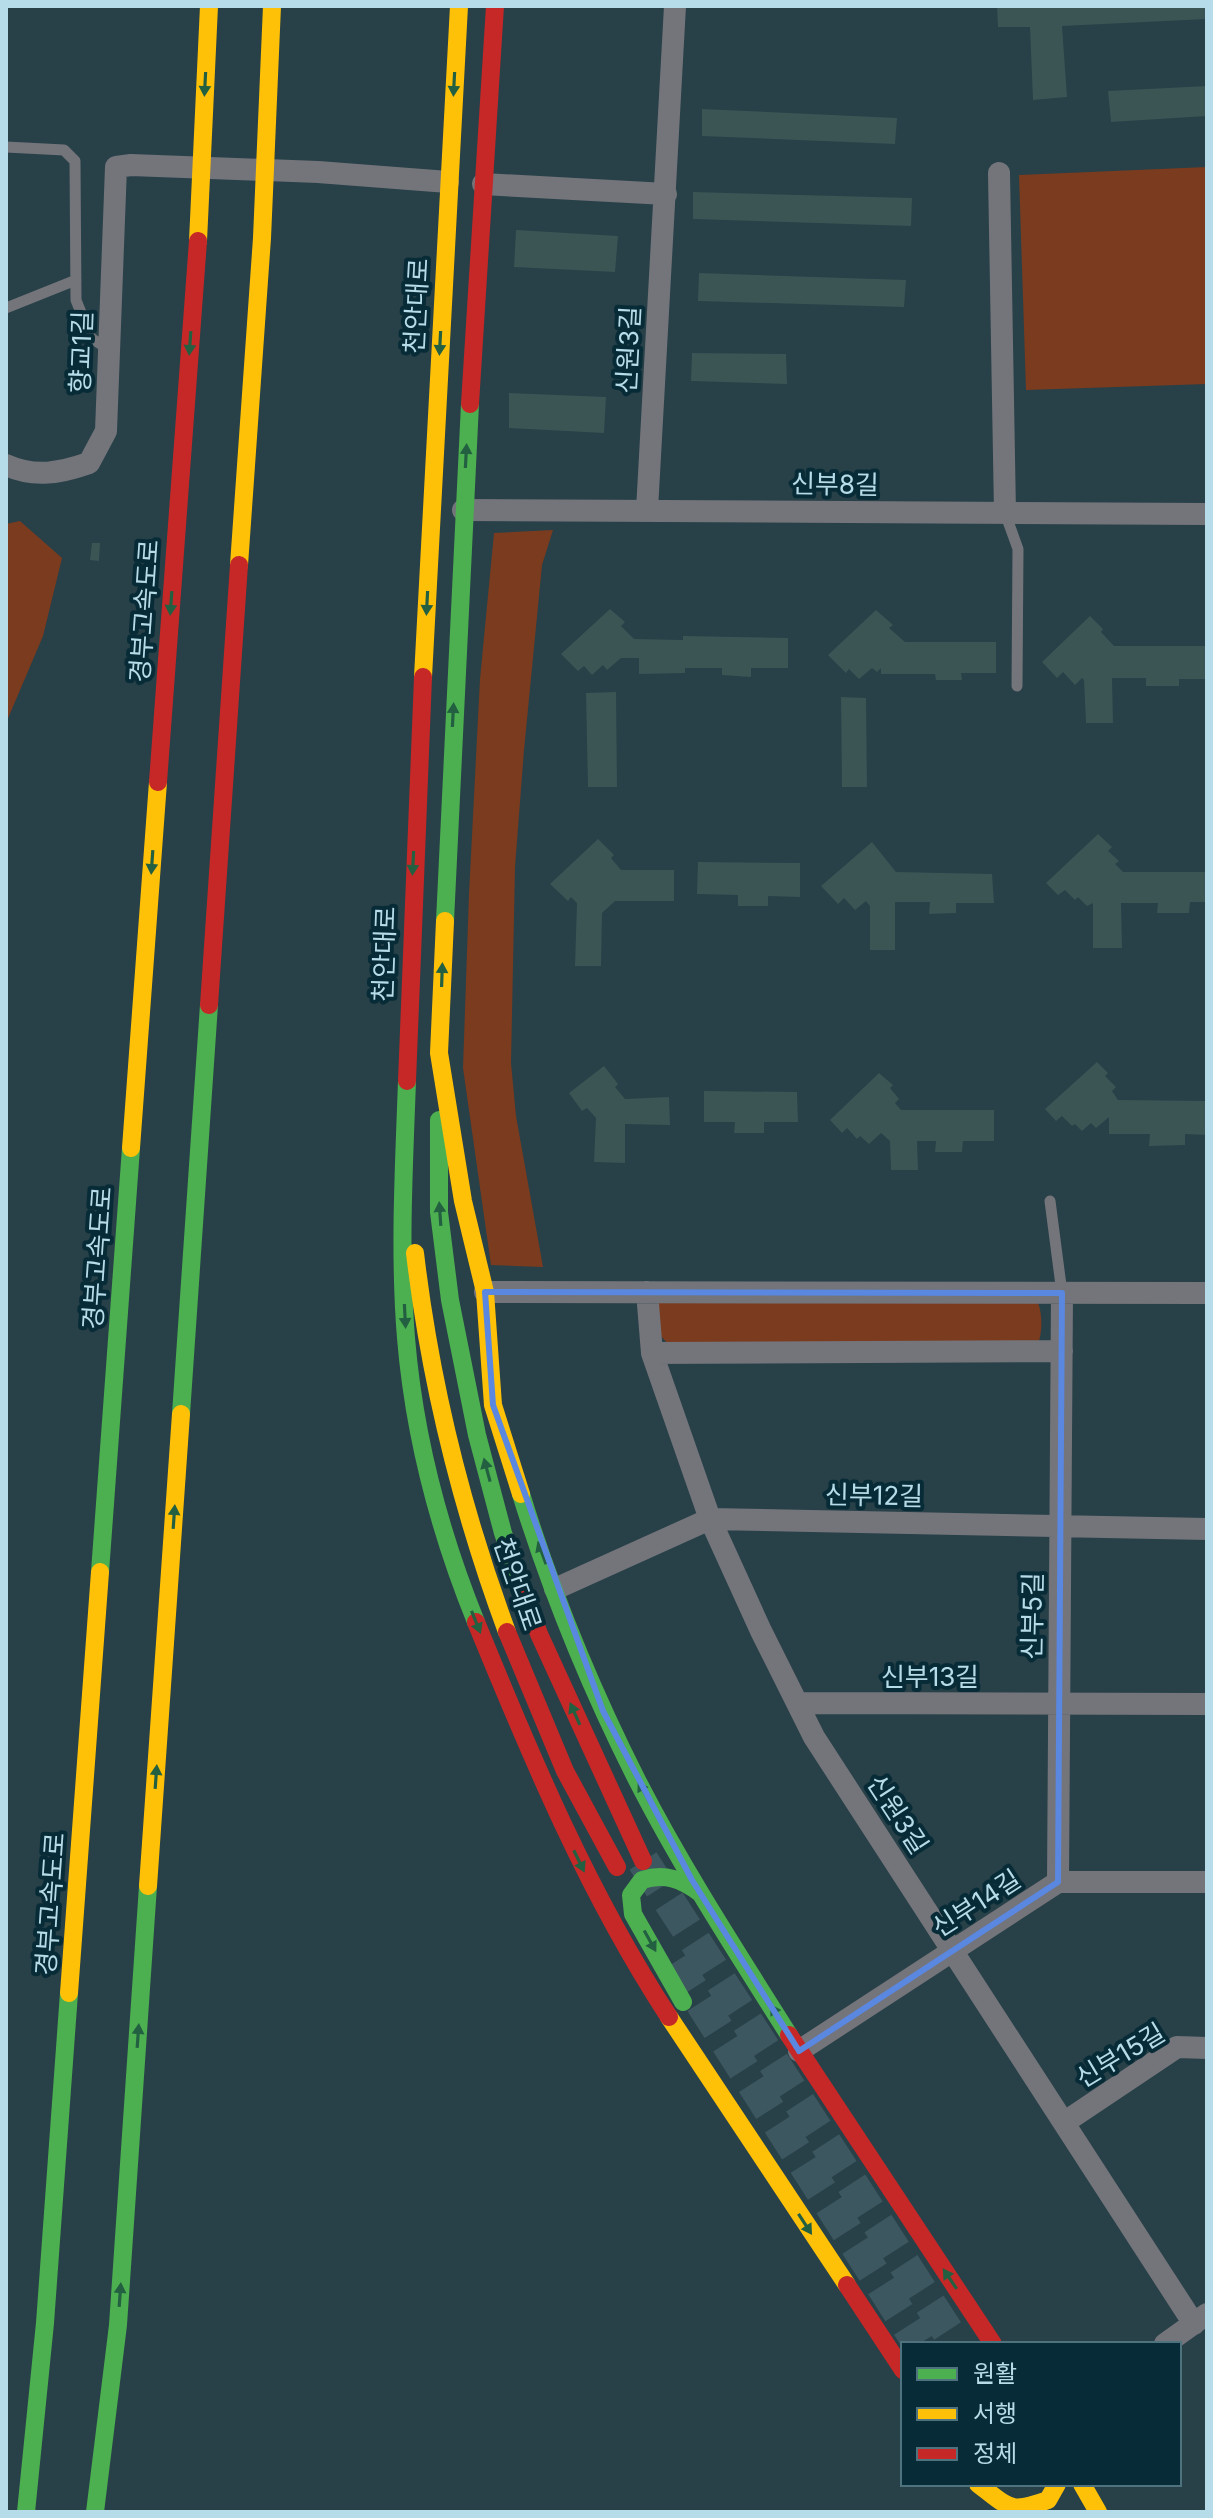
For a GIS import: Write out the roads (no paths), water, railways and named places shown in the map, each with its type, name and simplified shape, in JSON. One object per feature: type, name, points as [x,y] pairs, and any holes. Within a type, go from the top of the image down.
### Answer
[{"type":"main road","name":"경부고속도로","points":[[26,2512],[45,2323],[198,242],[209,6]]},
{"type":"main road","points":[[103,2512],[262,238],[272,6]]},
{"type":"main road","name":"천안대로","points":[[459,6],[412,886],[405,1126],[417,1272],[440,1404],[470,1522],[494,1599],[522,1673],[593,1826],[617,1867]]},
{"type":"main road","name":"천안대로","points":[[495,6],[463,510],[439,1053],[439,1212],[450,1300],[477,1435],[503,1533],[539,1634],[643,1861]]},
{"type":"main road","points":[[439,1053],[463,1201],[485,1292],[493,1405],[524,1504],[603,1711],[638,1782],[700,1893],[799,2051],[992,2342]]},
{"type":"main road","points":[[405,1126],[403,1281],[406,1340],[432,1485],[456,1573],[539,1777],[622,1943],[901,2367]]},
{"type":"main road","points":[[700,1893],[674,1876],[650,1877],[642,1880],[635,1889],[631,1905],[786,2195]]},
{"type":"main road","points":[[95,2512],[118,2325]]},
{"type":"main road","points":[[979,2486],[995,2512]]},
{"type":"main road","points":[[981,2486],[1004,2504],[1021,2510],[1048,2500],[1056,2486]]},
{"type":"main road","points":[[1083,2486],[1098,2512]]},
{"type":"street","name":"신원3길","points":[[647,510],[675,6]]},
{"type":"street","name":"향교1길","points":[[7,468],[45,475],[89,463],[106,431],[116,167],[318,172],[448,182]]},
{"type":"street","points":[[999,173],[1005,513]]},
{"type":"street","points":[[483,184],[666,194]]},
{"type":"street","name":"신부8길","points":[[463,510],[1207,514]]},
{"type":"street","points":[[485,1292],[1207,1293]]},
{"type":"street","name":"신원3길","points":[[647,1292],[652,1353],[710,1519],[814,1737],[1065,2122],[1200,2319]]},
{"type":"street","name":"신부5길","points":[[1058,1882],[1062,1293]]},
{"type":"street","points":[[652,1353],[1062,1351]]},
{"type":"street","name":"신부12길","points":[[555,1589],[710,1519],[1207,1529]]},
{"type":"street","name":"신부13길","points":[[797,1703],[1207,1704]]},
{"type":"street","name":"신부14길","points":[[799,2051],[1058,1882],[1207,1882]]},
{"type":"street","name":"신부15길","points":[[1065,2122],[1177,2047],[1207,2048]]},
{"type":"street","points":[[1168,2342],[1200,2319]]},
{"type":"lane","points":[[6,147],[64,150],[75,161],[76,300],[91,338],[109,350]]},
{"type":"lane","points":[[6,308],[76,280]]},
{"type":"lane","points":[[1005,513],[1018,549],[1017,686]]},
{"type":"lane","points":[[1050,1201],[1062,1293]]},
{"type":"tunnel","points":[[643,1861],[955,2342]]},
{"type":"tunnel","points":[[675,1962],[918,2342]]}]
